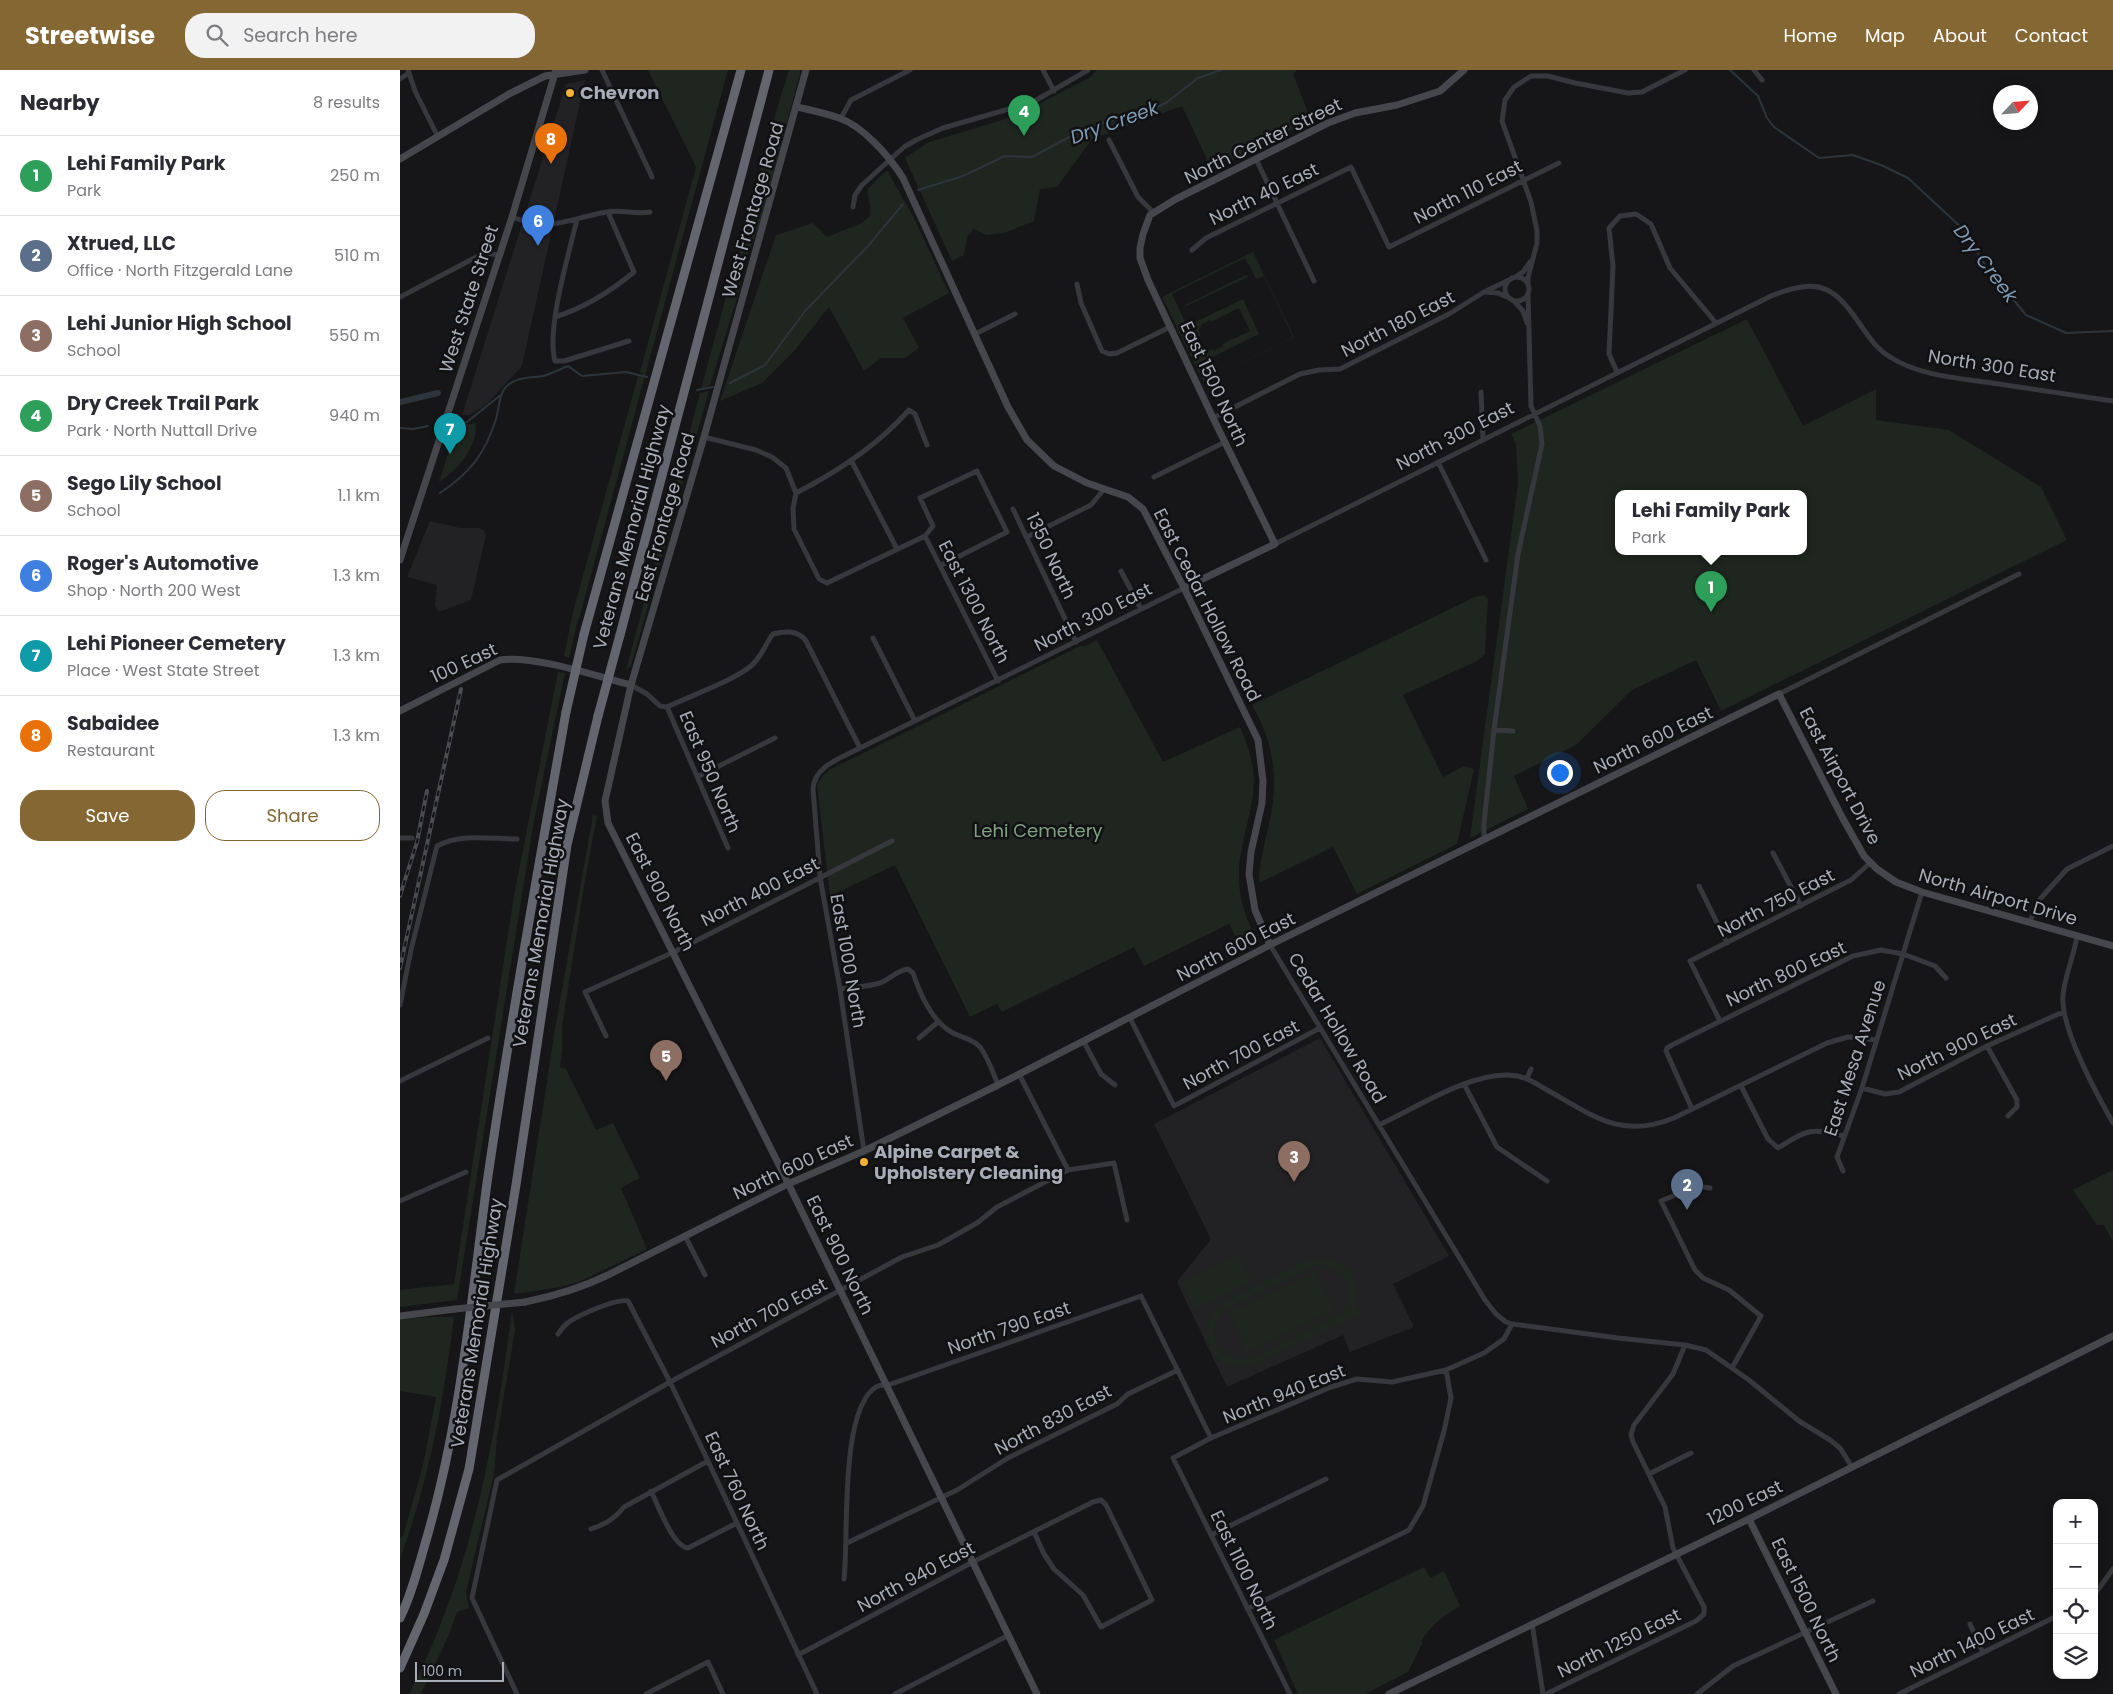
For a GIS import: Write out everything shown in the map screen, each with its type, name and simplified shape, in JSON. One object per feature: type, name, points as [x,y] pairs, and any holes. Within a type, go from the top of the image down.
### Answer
[{"type":"highway","name":"Veterans Memorial Highway","points":[[400,1618],[415,1578],[431,1524],[456,1408],[506,1048],[566,712],[584,634],[741,70]]},
{"type":"highway","name":"Veterans Memorial Highway","points":[[400,1668],[424,1614],[441,1569],[469,1469],[516,1185],[567,845],[598,716],[769,70]]},
{"type":"street","points":[[400,160],[545,76],[585,70]]},
{"type":"street","points":[[602,70],[652,177]]},
{"type":"street","name":"West Frontage Road","points":[[726,357],[806,70]]},
{"type":"street","points":[[797,107],[841,118],[851,100],[910,70]]},
{"type":"street","points":[[1043,70],[1054,92]]},
{"type":"street","points":[[853,207],[855,195],[862,184],[904,147],[928,134],[1020,107],[1054,92],[1088,70]]},
{"type":"street","name":"North Center Street","points":[[1143,234],[1150,215],[1176,199],[1328,123],[1355,113],[1397,106],[1440,91],[1464,70]]},
{"type":"street","points":[[1484,840],[1484,822],[1494,730],[1518,554],[1542,444],[1540,426],[1531,406],[1528,323],[1529,273],[1538,231],[1531,202],[1502,121],[1505,100],[1514,87],[1531,76],[1548,76],[1628,93],[1642,92],[1685,70]]},
{"type":"street","points":[[1754,70],[1762,80]]},
{"type":"street","points":[[400,79],[408,72],[415,91],[438,137]]},
{"type":"street","name":"West State Street","points":[[400,560],[512,216],[555,73]]},
{"type":"street","name":"East Cedar Hollow Road","points":[[841,118],[863,133],[890,159],[903,178],[1008,407],[1027,440],[1054,466],[1087,483],[1128,497],[1142,509],[1184,588],[1258,740],[1264,781],[1262,803],[1251,852],[1249,874],[1254,910],[1270,945]]},
{"type":"street","points":[[1108,140],[1138,197],[1154,213]]},
{"type":"street","points":[[1256,160],[1314,281]]},
{"type":"street","name":"North 110 East","points":[[1390,247],[1559,162]]},
{"type":"street","name":"North 40 East","points":[[1192,250],[1206,238],[1351,167],[1390,247]]},
{"type":"street","points":[[512,216],[529,224],[562,224],[608,212],[624,211],[642,214],[650,212]]},
{"type":"street","points":[[555,317],[570,312],[607,292],[634,272],[608,212]]},
{"type":"street","points":[[1617,372],[1609,354],[1613,266],[1609,228],[1620,216],[1636,214],[1650,224],[1670,268],[1716,323]]},
{"type":"street","points":[[577,219],[555,317],[552,352],[555,361],[564,361],[629,341]]},
{"type":"street","name":"East 1500 North","points":[[1143,234],[1140,258],[1148,280],[1212,418],[1275,544]]},
{"type":"street","points":[[400,297],[484,253],[499,255]]},
{"type":"street","points":[[1510,299],[1505,289],[1511,279],[1523,272],[1533,257]]},
{"type":"street","points":[[1511,279],[1524,279],[1528,286]]},
{"type":"street","name":"North 180 East","points":[[1212,418],[1300,374],[1319,370],[1340,369],[1448,314],[1484,292],[1511,279]]},
{"type":"street","points":[[1077,284],[1081,303],[1102,351],[1109,354],[1117,353],[1170,327]]},
{"type":"street","name":"North 300 East","points":[[816,776],[827,765],[860,748],[1275,544],[1716,323],[1787,290],[1817,286],[1834,294],[1848,306],[1877,348],[1890,358],[1923,372],[2113,401]]},
{"type":"street","points":[[1484,292],[1498,293],[1520,306],[1528,323]]},
{"type":"street","points":[[1510,299],[1521,300],[1528,293]]},
{"type":"street","points":[[975,334],[1015,314]]},
{"type":"street","name":"East Frontage Road","points":[[631,685],[726,357]]},
{"type":"street","points":[[1481,392],[1483,439]]},
{"type":"street","points":[[796,493],[824,478],[851,460],[891,430],[910,410],[915,414],[927,445]]},
{"type":"street","points":[[704,437],[756,450],[772,457],[786,468],[796,493],[793,509],[794,529],[820,579],[827,583],[925,536],[934,526],[920,498],[977,471],[1007,532],[940,566]]},
{"type":"street","points":[[1154,477],[1225,442]]},
{"type":"street","points":[[851,460],[897,549]]},
{"type":"street","points":[[1438,462],[1486,560]]},
{"type":"street","points":[[1026,537],[1091,505],[1105,488]]},
{"type":"street","name":"1350 North","points":[[1013,509],[1076,642]]},
{"type":"street","name":"East 1300 North","points":[[925,536],[998,681]]},
{"type":"street","points":[[1121,571],[1140,609]]},
{"type":"street","name":"North 600 East","points":[[400,1316],[525,1302],[580,1288],[788,1184],[864,1151],[998,1085],[1270,945],[2019,574]]},
{"type":"street","points":[[631,685],[647,694],[660,706],[667,706],[738,674],[751,666],[760,657],[773,634],[791,632],[802,636],[806,642],[860,748]]},
{"type":"street","points":[[873,638],[915,721]]},
{"type":"street","name":"100 East","points":[[400,711],[500,660],[512,658],[631,685]]},
{"type":"street","name":"East 900 North","points":[[631,685],[605,801],[608,823],[674,952],[888,1385],[1038,1694]]},
{"type":"street","name":"East Airport Drive","points":[[1779,694],[1842,817],[1870,863],[1877,869]]},
{"type":"street","name":"East 950 North","points":[[667,706],[728,848]]},
{"type":"street","points":[[1494,730],[1513,731]]},
{"type":"street","points":[[697,778],[775,738]]},
{"type":"street","name":"East 1000 North","points":[[816,776],[813,789],[820,877],[840,989],[864,1151]]},
{"type":"street","points":[[400,1005],[411,950],[437,846],[443,843],[480,837],[517,839]]},
{"type":"street","points":[[400,838],[412,838]]},
{"type":"street","name":"North 400 East","points":[[606,1036],[585,992],[674,952],[892,841]]},
{"type":"street","points":[[2030,921],[2040,899],[2067,869],[2113,846]]},
{"type":"street","points":[[1774,853],[1801,906]]},
{"type":"street","name":"North 750 East","points":[[1720,1021],[1690,961],[1851,880],[1870,863]]},
{"type":"street","name":"North Airport Drive","points":[[1877,869],[1896,882],[1922,892],[2113,946]]},
{"type":"street","points":[[1699,886],[1727,943]]},
{"type":"street","name":"East Mesa Avenue","points":[[1842,1171],[1837,1157],[1862,1088],[1922,892]]},
{"type":"street","points":[[2077,936],[2064,986],[2063,1012],[2069,1031],[2113,1123]]},
{"type":"street","name":"Cedar Hollow Road","points":[[1270,945],[1379,1125]]},
{"type":"street","name":"North 800 East","points":[[1692,1109],[1666,1052],[1667,1048],[1853,956],[1881,950],[1903,954],[1935,966],[1946,978]]},
{"type":"street","points":[[840,989],[878,983],[908,968],[914,973],[938,1022],[946,1029],[974,1042],[980,1047],[998,1085]]},
{"type":"street","name":"North 900 East","points":[[1862,1088],[1885,1094],[1899,1092],[1987,1046],[2063,1012]]},
{"type":"street","name":"North 700 East","points":[[1130,1018],[1174,1106],[1320,1028]]},
{"type":"street","points":[[919,1038],[938,1022]]},
{"type":"street","points":[[1852,1467],[1840,1448],[1798,1421],[1732,1368],[1706,1350],[1685,1345],[1628,1340],[1506,1322],[1496,1314],[1485,1300],[1379,1125],[1475,1079],[1496,1076],[1527,1078],[1616,1126],[1656,1124],[1741,1086],[1827,1043],[1848,1037],[1876,1040]]},
{"type":"street","points":[[400,1081],[488,1038]]},
{"type":"street","points":[[1084,1042],[1101,1074],[1115,1085]]},
{"type":"street","points":[[1987,1046],[2016,1100],[2017,1107],[2008,1116]]},
{"type":"street","points":[[1527,1078],[1531,1069]]},
{"type":"street","points":[[1020,1074],[1068,1170]]},
{"type":"street","points":[[1464,1084],[1497,1147],[1547,1181]]},
{"type":"street","points":[[1741,1086],[1768,1139],[1778,1148],[1808,1131],[1826,1131],[1844,1136]]},
{"type":"street","name":"North 700 East","points":[[517,1694],[472,1598],[497,1480],[670,1382],[902,1257],[938,1244],[977,1223],[997,1207],[1068,1170],[1114,1163],[1127,1220]]},
{"type":"street","points":[[400,1201],[466,1172]]},
{"type":"street","points":[[1710,1188],[1697,1186],[1661,1201],[1695,1270],[1703,1278],[1729,1290],[1760,1316],[1732,1368]]},
{"type":"street","points":[[685,1236],[705,1275]]},
{"type":"street","name":"North 790 East","points":[[846,1543],[846,1484],[856,1418],[865,1400],[876,1386],[888,1385],[1140,1296],[1178,1370]]},
{"type":"street","name":"East 760 North","points":[[558,1334],[565,1325],[576,1319],[618,1300],[628,1301],[708,1461],[816,1694]]},
{"type":"street","name":"North 940 East","points":[[1173,1458],[1211,1438],[1331,1387],[1357,1379],[1392,1382],[1446,1370],[1484,1353],[1504,1340],[1512,1324]]},
{"type":"street","name":"1200 East","points":[[1390,1694],[1675,1553],[1749,1519],[2113,1336]]},
{"type":"street","points":[[1675,1553],[1670,1538],[1665,1507],[1631,1434],[1634,1425],[1673,1374],[1685,1345]]},
{"type":"street","points":[[1178,1370],[1211,1438]]},
{"type":"street","name":"North 830 East","points":[[846,1543],[973,1481],[1008,1458],[1117,1404],[1128,1394],[1178,1370]]},
{"type":"street","points":[[1247,1609],[1408,1530],[1423,1506],[1444,1431],[1451,1398],[1446,1370]]},
{"type":"street","points":[[1649,1474],[1691,1453]]},
{"type":"street","name":"East 1100 North","points":[[1173,1458],[1290,1694]]},
{"type":"street","points":[[591,1529],[606,1524],[616,1518],[624,1507],[708,1461]]},
{"type":"street","points":[[1211,1535],[1326,1479]]},
{"type":"street","points":[[651,1491],[678,1544],[684,1548],[688,1548],[737,1523]]},
{"type":"street","name":"North 940 East","points":[[798,1655],[973,1562],[1093,1502],[1101,1500],[1106,1505],[1152,1600],[1101,1627],[1083,1595],[1054,1568],[1044,1554],[1034,1532]]},
{"type":"street","name":"East 1500 North","points":[[1749,1519],[1836,1694]]},
{"type":"street","points":[[844,1579],[846,1543]]},
{"type":"street","name":"North 1250 East","points":[[1545,1694],[1681,1629],[1703,1616],[1704,1607],[1675,1553]]},
{"type":"street","points":[[2098,1590],[2113,1569]]},
{"type":"street","points":[[1697,1694],[1732,1666],[1873,1600]]},
{"type":"street","name":"North 1400 East","points":[[1899,1694],[2053,1618]]},
{"type":"street","points":[[1532,1623],[1545,1694]]},
{"type":"street","points":[[1970,1624],[1983,1653]]},
{"type":"street","points":[[895,1694],[1009,1635]]},
{"type":"street","points":[[646,1694],[708,1662],[723,1694]]},
{"type":"shaded area","points":[[585,80],[522,366],[487,404],[470,415],[462,415],[566,84]]},
{"type":"shaded area","points":[[430,521],[460,528],[478,528],[484,530],[486,535],[471,600],[439,612],[435,606],[437,585],[407,577]]},
{"type":"shaded area","points":[[1320,1038],[1449,1256],[1393,1284],[1414,1327],[1350,1352],[1343,1335],[1227,1387],[1177,1282],[1211,1239],[1154,1124]]},
{"type":"green space","points":[[648,70],[728,70],[569,658],[564,656],[573,612],[638,376],[642,376],[643,373],[640,372],[696,167]]},
{"type":"green space","points":[[789,70],[801,70],[760,224],[743,265],[739,292],[710,385],[701,389],[777,109]]},
{"type":"green space","points":[[1097,70],[1297,70],[1293,74],[1311,120],[1212,170],[1182,106],[1092,139],[1057,187],[1040,189],[1034,221],[1004,233],[986,235],[974,229],[967,237],[964,255],[952,261],[905,158],[927,143],[1015,116],[1089,78]]},
{"type":"green space","points":[[887,170],[914,218],[949,293],[903,318],[919,348],[905,358],[881,358],[864,371],[829,307],[795,350],[762,383],[720,401],[776,235],[813,223],[827,237],[862,223],[870,216],[868,189]]},
{"type":"green space","points":[[1253,252],[1294,337],[1203,381],[1162,297]],"holes":[[[1245,258],[1256,279],[1264,276],[1293,337],[1213,376],[1206,360],[1259,334],[1243,299],[1187,326],[1172,294]],[[1239,308],[1250,331],[1222,344],[1223,346],[1214,351],[1212,349],[1209,351],[1202,346],[1198,337],[1200,336],[1199,328],[1201,325]]]},
{"type":"green space","points":[[1246,275],[1248,277],[1184,307],[1185,305]]},
{"type":"green space","points":[[1747,319],[1803,426],[1876,389],[1876,420],[1949,430],[2041,487],[2067,540],[1721,711],[1696,660],[1632,690],[1576,745],[1514,776],[1528,809],[1470,838],[1518,483],[1516,444],[1511,434]]},
{"type":"green space","points":[[709,391],[631,666],[626,670],[700,393]]},
{"type":"green space","points":[[476,423],[476,432],[465,457],[453,471],[439,482],[457,426]]},
{"type":"green space","points":[[1484,595],[1488,599],[1485,654],[1477,661],[1403,695],[1443,777],[1464,766],[1474,769],[1457,844],[1357,894],[1333,847],[1259,883],[1261,858],[1273,804],[1274,775],[1265,732],[1252,705],[1475,597]]},
{"type":"green space","name":"Lehi Cemetery","points":[[1097,640],[1163,762],[1240,727],[1250,754],[1254,782],[1240,858],[1240,887],[1244,908],[1257,943],[1243,952],[1229,924],[1144,966],[1134,947],[1002,1012],[997,1004],[970,1017],[895,865],[830,896],[817,785],[829,770],[1080,646],[1085,646]]},
{"type":"green space","points":[[558,672],[565,673],[533,826],[457,1300],[400,1307],[400,1290],[454,1284],[514,895]]},
{"type":"green space","points":[[593,815],[597,816],[562,1027],[560,1067],[566,1069],[596,1130],[613,1123],[640,1178],[621,1188],[647,1249],[579,1282],[514,1294],[555,1029]]},
{"type":"green space","points":[[2113,1170],[2113,1242],[2104,1225],[2097,1225],[2073,1190]]},
{"type":"green space","points":[[1239,1254],[1252,1280],[1194,1309],[1181,1283]]},
{"type":"green space","points":[[1324,1257],[1333,1260],[1347,1269],[1352,1275],[1357,1290],[1354,1308],[1357,1307],[1361,1314],[1254,1365],[1240,1367],[1219,1359],[1212,1351],[1208,1341],[1211,1318],[1218,1306],[1305,1262]],"holes":[[[1317,1265],[1335,1269],[1346,1280],[1349,1296],[1342,1313],[1253,1358],[1241,1360],[1231,1358],[1223,1353],[1215,1338],[1215,1329],[1218,1319],[1225,1310]]]},
{"type":"green space","points":[[1315,1270],[1334,1309],[1247,1352],[1228,1313]]},
{"type":"green space","points":[[512,1310],[515,1330],[497,1437],[494,1474],[466,1592],[469,1608],[457,1612],[448,1637],[421,1694],[409,1694],[431,1649],[449,1602],[477,1507],[497,1409]]},
{"type":"green space","points":[[454,1317],[434,1440],[419,1500],[400,1559],[400,1538],[403,1536],[423,1465],[436,1397],[400,1391],[400,1319]]},
{"type":"green space","points":[[1424,1567],[1430,1578],[1444,1571],[1460,1606],[1438,1621],[1425,1635],[1408,1672],[1365,1694],[1298,1694],[1274,1640]]},
{"type":"waterway","name":"Dry Creek","points":[[918,190],[963,176],[1005,156],[1032,157],[1084,129],[1125,116],[1145,112],[1166,103],[1198,78],[1221,70]]},
{"type":"waterway","name":"Dry Creek","points":[[1730,70],[1758,96],[1767,118],[1774,127],[1819,158],[1853,155],[1881,165],[1908,178],[1964,230],[1985,265],[2026,315],[2066,333],[2113,331]]},
{"type":"waterway","name":"Dry Creek","points":[[730,383],[765,365],[805,311],[868,246],[903,204]]},
{"type":"waterway","name":"Dry Creek","points":[[440,493],[460,478],[481,453],[492,431],[502,393],[511,383],[519,379],[543,376],[568,366],[582,376],[626,372],[647,377]]},
{"type":"waterway","name":"Dry Creek","points":[[697,390],[713,387]]},
{"type":"waterway","points":[[400,402],[438,393]]},
{"type":"waterway","points":[[459,423],[467,422],[502,394]]},
{"type":"waterway","points":[[400,428],[413,429],[428,426]]},
{"type":"railway","points":[[400,968],[461,689]]},
{"type":"railway","points":[[400,896],[417,842],[427,791]]},
{"type":"place","name":"Chevron","points":[[570,93]]},
{"type":"place","name":"Dry Creek Trail Park","points":[[1024,136]]},
{"type":"place","name":"Sabaidee","points":[[551,164]]},
{"type":"place","name":"Roger's Automotive","points":[[538,246]]},
{"type":"place","name":"Lehi Pioneer Cemetery","points":[[450,454]]},
{"type":"place","name":"Lehi Family Park","points":[[1711,612]]},
{"type":"place","name":"Sego Lily School","points":[[666,1081]]},
{"type":"place","name":"Alpine Carpet & Upholstery Cleaning","points":[[864,1162]]},
{"type":"place","name":"Lehi Junior High School","points":[[1294,1182]]},
{"type":"place","name":"Xtrued, LLC","points":[[1687,1210]]}]
